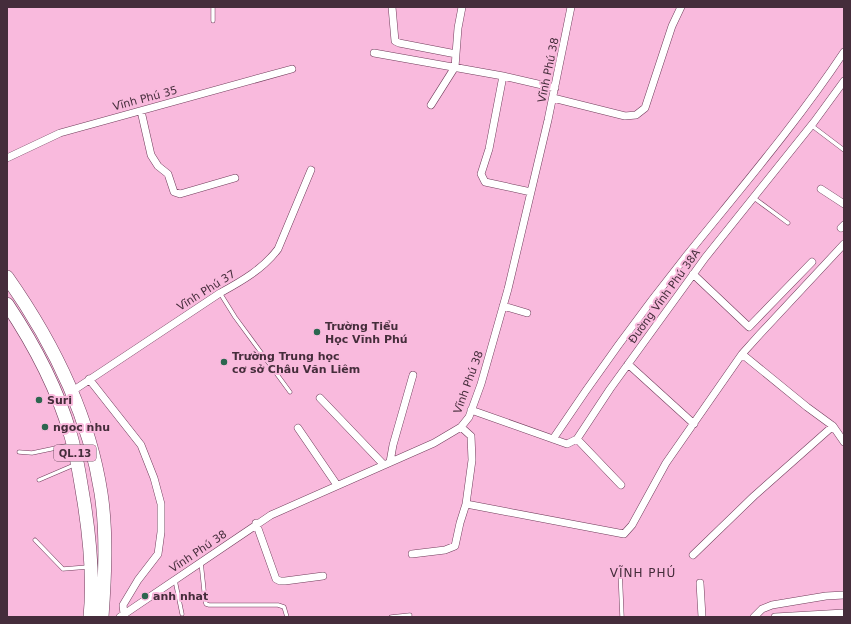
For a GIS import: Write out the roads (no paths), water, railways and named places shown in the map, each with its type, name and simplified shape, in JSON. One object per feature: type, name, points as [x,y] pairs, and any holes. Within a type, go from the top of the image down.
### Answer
[{"type":"highway","name":"QL.13","points":[[7,277],[39,326],[71,392],[85,428],[97,474],[103,513],[104,548],[102,617]]},
{"type":"highway","name":"QL.13","points":[[8,307],[25,331],[58,400],[72,440],[88,529],[91,566],[90,617]]},
{"type":"highway","points":[[58,400],[71,392]]},
{"type":"highway","points":[[72,440],[85,428]]},
{"type":"street","points":[[392,7],[395,41],[456,54]]},
{"type":"street","points":[[431,105],[455,67],[458,28],[462,7]]},
{"type":"street","name":"Vĩnh Phú 38","points":[[122,616],[271,515],[434,443],[455,432],[461,427],[471,410],[481,384],[503,306],[553,98],[571,7]]},
{"type":"street","points":[[553,98],[625,116],[636,116],[644,108],[672,26],[681,7]]},
{"type":"street","points":[[553,439],[583,393],[630,330],[686,257],[786,133],[844,52]]},
{"type":"street","points":[[374,53],[503,76],[555,88]]},
{"type":"street","name":"Vĩnh Phú 35","points":[[7,158],[60,133],[292,69]]},
{"type":"street","points":[[503,76],[488,149],[481,174],[485,182],[530,192]]},
{"type":"street","name":"Đường Vĩnh Phú 38A","points":[[577,439],[610,389],[693,274],[812,126],[844,81]]},
{"type":"street","points":[[141,111],[151,156],[158,166],[168,174],[174,192],[180,194],[235,178]]},
{"type":"street","name":"Vĩnh Phú 37","points":[[71,392],[242,280],[270,259],[278,249],[311,170]]},
{"type":"street","points":[[821,189],[844,204]]},
{"type":"street","points":[[466,504],[624,534],[632,525],[666,463],[742,354],[844,244]]},
{"type":"street","points":[[693,274],[749,327],[812,262]]},
{"type":"street","points":[[503,306],[527,313]]},
{"type":"street","points":[[742,354],[842,433],[844,442]]},
{"type":"street","points":[[628,364],[694,424]]},
{"type":"street","points":[[320,398],[387,463],[412,375]]},
{"type":"street","points":[[89,379],[141,445],[154,478],[161,504],[161,532],[158,554],[138,580],[123,605],[122,616]]},
{"type":"street","points":[[471,410],[567,444],[577,439],[621,486]]},
{"type":"street","points":[[693,555],[754,496],[833,426]]},
{"type":"street","points":[[412,554],[445,550],[455,546],[466,504],[472,460],[471,436],[461,427]]},
{"type":"street","points":[[298,428],[337,485]]},
{"type":"street","points":[[256,524],[276,579],[284,581],[323,576]]},
{"type":"street","points":[[700,583],[702,617]]},
{"type":"street","points":[[754,617],[762,609],[772,604],[826,596],[844,595]]},
{"type":"street","points":[[774,617],[844,613]]},
{"type":"lane","points":[[213,7],[213,21]]},
{"type":"lane","points":[[812,126],[844,150]]},
{"type":"lane","points":[[754,198],[788,224]]},
{"type":"lane","points":[[220,293],[235,317],[290,392]]},
{"type":"lane","points":[[19,452],[32,453],[72,440]]},
{"type":"lane","points":[[39,480],[77,464]]},
{"type":"lane","points":[[35,540],[63,569],[91,566]]},
{"type":"lane","points":[[201,562],[206,604],[278,605],[284,607],[287,617]]},
{"type":"lane","points":[[620,570],[622,617]]},
{"type":"lane","points":[[175,580],[182,614]]},
{"type":"lane","points":[[391,617],[410,615]]},
{"type":"place","name":"Trường Tiểu Học Vĩnh Phú","points":[[317,332]]},
{"type":"place","name":"Trường Trung học cơ sở Châu Văn Liêm","points":[[224,362]]},
{"type":"place","name":"Suri","points":[[39,400]]},
{"type":"place","name":"ngoc nhu","points":[[45,427]]},
{"type":"place","name":"anh nhat","points":[[145,596]]},
{"type":"district","name":"VĨNH PHÚ","points":[[643,573]]}]
